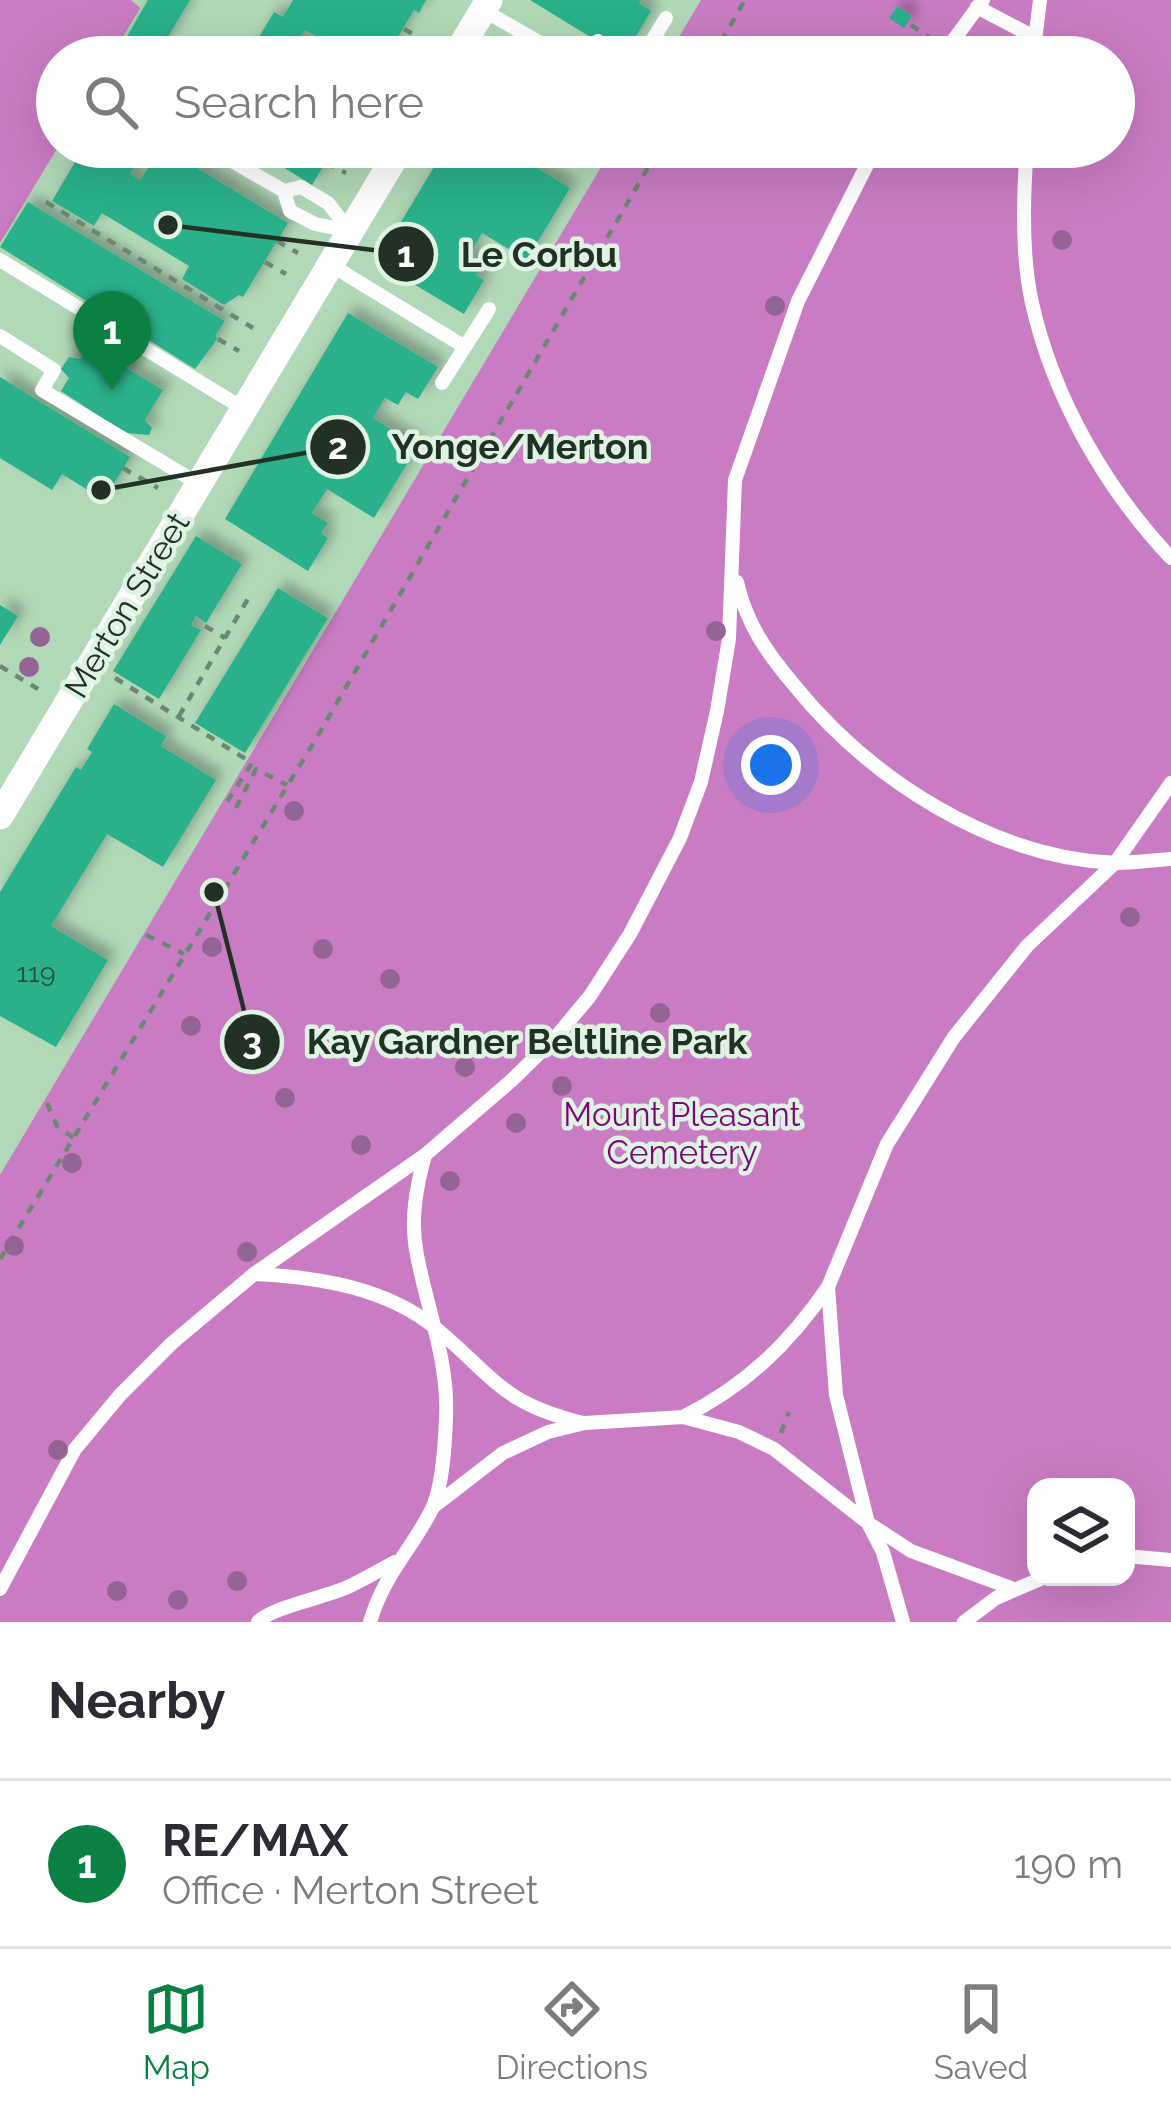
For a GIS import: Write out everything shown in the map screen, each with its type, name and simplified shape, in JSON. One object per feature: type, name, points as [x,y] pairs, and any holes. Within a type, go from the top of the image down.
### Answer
[{"type":"street","points":[[468,36],[486,5]]},
{"type":"street","name":"Merton Street","points":[[0,816],[108,664],[199,484],[388,168]]},
{"type":"lane","points":[[1034,36],[1040,0]]},
{"type":"lane","points":[[956,36],[980,3],[1032,36]]},
{"type":"lane","points":[[486,5],[533,36]]},
{"type":"lane","points":[[655,36],[666,18]]},
{"type":"lane","points":[[244,168],[284,191],[290,211],[315,224],[350,231]]},
{"type":"lane","points":[[0,1589],[75,1449],[120,1395],[172,1343],[254,1274],[425,1155],[555,1038],[590,996],[655,889],[701,782],[729,639],[735,480],[798,301],[865,168]]},
{"type":"lane","points":[[1027,168],[1025,236],[1031,301],[1054,374],[1107,479],[1171,558]]},
{"type":"lane","points":[[284,191],[301,187],[328,203],[350,231]]},
{"type":"lane","points":[[0,260],[244,409]]},
{"type":"lane","points":[[331,265],[465,347]]},
{"type":"lane","points":[[442,383],[489,309]]},
{"type":"lane","points":[[0,336],[54,370],[42,390],[199,484]]},
{"type":"lane","points":[[734,566],[743,609],[766,651],[842,740],[894,779],[956,817],[1013,841],[1115,862],[1171,859]]},
{"type":"lane","points":[[683,1417],[722,1398],[766,1363],[828,1287],[887,1144],[954,1037],[1027,946],[1115,862],[1171,783]]},
{"type":"lane","points":[[425,1155],[416,1191],[416,1252],[435,1327],[447,1414],[433,1507]]},
{"type":"lane","points":[[254,1274],[306,1276],[362,1290],[435,1327],[523,1405],[585,1424]]},
{"type":"lane","points":[[828,1287],[836,1395],[868,1523],[883,1552],[903,1622]]},
{"type":"lane","points":[[370,1622],[397,1561],[433,1507],[525,1441],[585,1424],[683,1417],[739,1432],[774,1449],[911,1551],[1014,1588]]},
{"type":"lane","points":[[1135,1557],[1171,1560]]},
{"type":"lane","points":[[258,1622],[266,1612],[350,1587],[397,1561]]},
{"type":"lane","points":[[964,1622],[978,1609],[1027,1583]]},
{"type":"path","points":[[724,36],[745,0]]},
{"type":"path","points":[[404,29],[416,36]]},
{"type":"path","points":[[336,168],[346,173]]},
{"type":"path","points":[[0,1259],[287,785],[648,168]]},
{"type":"path","points":[[46,202],[253,328]]},
{"type":"path","points":[[277,241],[298,253]]},
{"type":"path","points":[[265,262],[286,274]]},
{"type":"path","points":[[218,339],[239,351]]},
{"type":"path","points":[[124,468],[158,488]]},
{"type":"path","points":[[179,717],[251,592]]},
{"type":"path","points":[[205,626],[225,638]]},
{"type":"path","points":[[108,664],[252,763],[227,802],[237,806],[256,769],[287,785]]},
{"type":"path","points":[[0,666],[38,689]]},
{"type":"path","points":[[146,935],[185,954]]},
{"type":"path","points":[[47,1103],[57,1126],[74,1138]]},
{"type":"green space","points":[[0,0],[131,0],[140,8],[123,36],[36,36],[36,168],[45,168],[0,243]]},
{"type":"green space","name":"Mount Pleasant Cemetery","points":[[701,0],[1171,0],[1171,1622],[0,1622],[0,1175],[600,168],[1135,168],[1135,36],[680,36]]},
{"type":"building","points":[[148,0],[190,0],[169,36],[127,36]]},
{"type":"building","points":[[293,0],[426,0],[399,36],[315,36],[305,30],[301,36],[260,36],[274,12],[283,17]]},
{"type":"building","points":[[530,0],[641,0],[651,11],[636,36],[589,36]]},
{"type":"building","points":[[898,6],[912,16],[904,28],[889,18]]},
{"type":"building","points":[[72,168],[134,168],[130,174],[140,180],[148,168],[197,168],[288,223],[243,297],[224,305],[182,279],[189,266],[102,213],[94,226],[52,201]]},
{"type":"building","points":[[285,168],[322,168],[312,185]]},
{"type":"building","points":[[433,168],[537,168],[570,188],[527,260],[482,233],[469,255],[483,263],[476,275],[484,280],[464,314],[377,262]]},
{"type":"building","points":[[28,202],[225,321],[195,369],[0,247]]},
{"type":"building","points":[[348,313],[438,367],[418,399],[406,392],[398,405],[385,398],[373,418],[418,446],[374,518],[327,489],[312,513],[328,523],[321,533],[328,538],[308,571],[225,519]]},
{"type":"building","points":[[88,345],[99,351],[103,345],[111,350],[107,356],[163,390],[145,420],[152,428],[149,435],[125,433],[61,391],[69,378],[61,369],[69,357],[80,359]]},
{"type":"building","points":[[0,377],[130,457],[104,500],[62,474],[52,490],[0,458]]},
{"type":"building","points":[[196,536],[242,564],[206,623],[196,616],[191,625],[201,630],[159,699],[113,671]]},
{"type":"building","points":[[278,588],[328,618],[245,753],[195,723]]},
{"type":"building","points":[[0,605],[18,616],[0,645]]},
{"type":"building","points":[[114,704],[166,736],[161,746],[216,780],[163,867],[107,834],[51,926],[108,960],[56,1047],[0,1016],[0,892],[76,767],[81,770],[92,752],[87,749]]},
{"type":"place","name":"Le Corbu","points":[[168,225]]},
{"type":"place","name":"RE/MAX","points":[[112,390]]},
{"type":"place","name":"Yonge/Merton","points":[[101,490]]},
{"type":"place","name":"Kay Gardner Beltline Park","points":[[214,892]]}]
